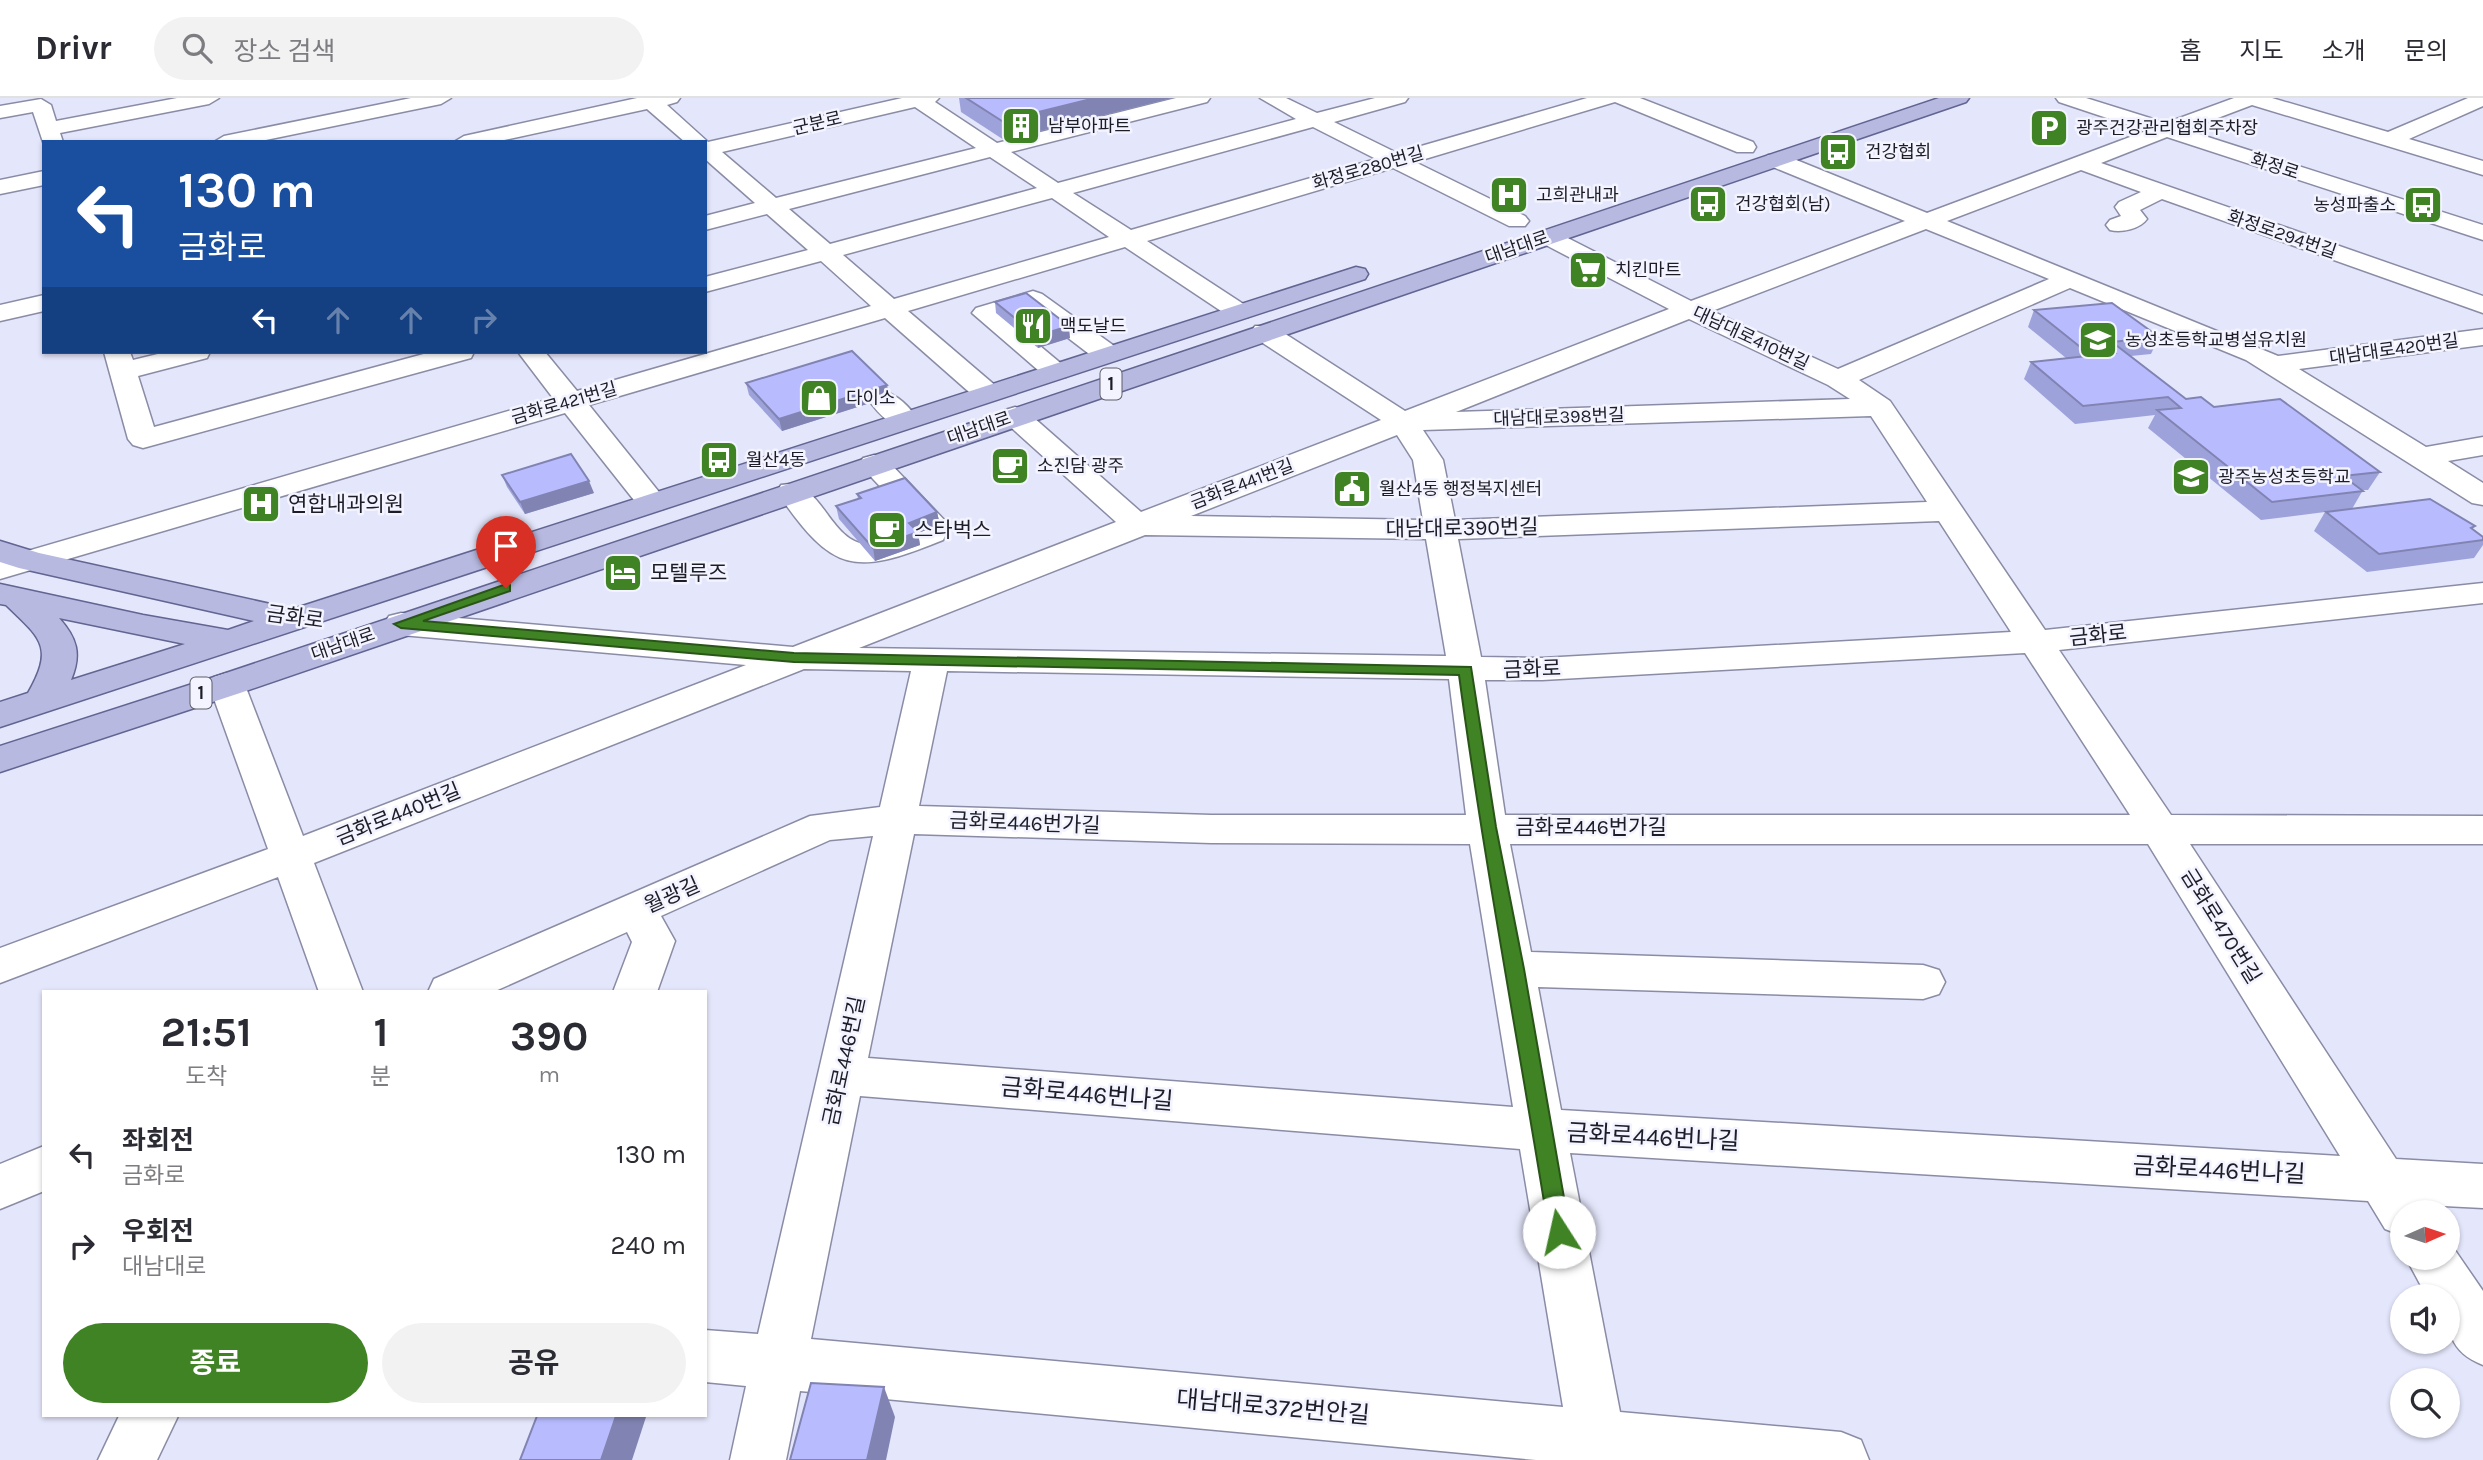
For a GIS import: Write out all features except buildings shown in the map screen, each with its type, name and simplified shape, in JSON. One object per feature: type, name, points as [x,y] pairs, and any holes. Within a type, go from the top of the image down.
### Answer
[{"type":"main road","points":[[1848,114],[1897,98]]},
{"type":"main road","name":"대남대로","points":[[0,759],[227,685],[1264,332],[1545,225],[1776,160],[1959,98]]},
{"type":"main road","name":"대남대로","points":[[1568,205],[1823,122]]},
{"type":"main road","name":"대남대로","points":[[1491,230],[1517,221],[1545,225]]},
{"type":"main road","name":"대남대로","points":[[0,715],[229,640],[299,621],[652,502],[1385,264]]},
{"type":"main road","points":[[9,575],[50,627],[60,645],[61,670],[41,702]]},
{"type":"main road","name":"금화로","points":[[9,575],[299,621],[401,624]]},
{"type":"main road","name":"금화로","points":[[9,575],[144,626],[229,640],[306,657]]},
{"type":"street","points":[[0,112],[41,105],[50,135],[209,98]]},
{"type":"street","points":[[336,98],[363,133]]},
{"type":"street","points":[[234,140],[441,98]]},
{"type":"street","points":[[707,222],[1200,98]]},
{"type":"street","points":[[1270,98],[1517,221]]},
{"type":"street","points":[[707,284],[1398,98]]},
{"type":"street","name":"화정로280번길","points":[[1128,238],[1608,98]]},
{"type":"street","points":[[1622,98],[1745,147]]},
{"type":"street","name":"화정로","points":[[2066,98],[2483,233]]},
{"type":"street","points":[[1690,310],[2251,98],[2483,168]]},
{"type":"street","points":[[474,140],[656,99],[696,140]]},
{"type":"street","points":[[921,99],[1239,312]]},
{"type":"street","name":"군분로","points":[[707,148],[921,99]]},
{"type":"street","points":[[2388,140],[2483,99]]},
{"type":"street","points":[[2444,115],[2470,123]]},
{"type":"street","points":[[707,150],[987,393]]},
{"type":"street","points":[[1776,160],[2277,365],[2483,495]]},
{"type":"street","name":"화정로294번길","points":[[2081,163],[2483,305]]},
{"type":"street","points":[[0,187],[42,178]]},
{"type":"street","points":[[717,185],[741,179]]},
{"type":"street","points":[[2118,225],[2135,219],[2126,206],[2162,191]]},
{"type":"street","name":"대남대로410번길","points":[[1545,225],[1690,310],[1838,379],[1880,407]]},
{"type":"street","name":"금화로421번길","points":[[9,575],[571,401],[1128,238]]},
{"type":"street","points":[[1838,379],[2070,279]]},
{"type":"street","points":[[1056,371],[985,313],[1033,299],[1107,355]]},
{"type":"street","points":[[0,313],[42,303]]},
{"type":"street","name":"금화로441번길","points":[[794,657],[1690,310]]},
{"type":"street","points":[[1264,332],[1403,422],[1428,460],[1466,670],[1487,827],[1515,969],[1541,1130],[1599,1448]]},
{"type":"street","name":"대남대로420번길","points":[[2277,365],[2483,337]]},
{"type":"street","points":[[180,354],[120,361],[143,439],[454,354]]},
{"type":"street","points":[[533,354],[652,502]]},
{"type":"street","points":[[883,399],[904,420]]},
{"type":"street","name":"대남대로398번길","points":[[1403,422],[1880,407]]},
{"type":"street","name":"금화로470번길","points":[[1880,407],[2159,829],[2392,1196]]},
{"type":"street","points":[[1015,416],[1137,525]]},
{"type":"street","points":[[2421,457],[2483,446]]},
{"type":"street","points":[[792,492],[842,547],[855,553],[874,554],[932,533],[934,526],[874,464]]},
{"type":"street","name":"대남대로390번길","points":[[1137,525],[1439,530],[1951,511]]},
{"type":"street","name":"금화로","points":[[401,624],[794,657],[1466,670],[1542,669],[2035,642],[2483,593]]},
{"type":"street","name":"금화로440번길","points":[[0,966],[289,857],[794,657]]},
{"type":"street","name":"금화로446번길","points":[[758,1460],[931,661]]},
{"type":"street","points":[[227,685],[340,990]]},
{"type":"street","name":"금화로446번가길","points":[[898,819],[1210,828],[2483,830]]},
{"type":"street","name":"월광길","points":[[455,990],[824,826],[898,819]]},
{"type":"street","points":[[636,911],[654,941],[636,990]]},
{"type":"street","points":[[1515,969],[1923,982]]},
{"type":"street","name":"금화로446번나길","points":[[841,1075],[2392,1196],[2483,1186]]},
{"type":"street","points":[[0,1187],[42,1169]]},
{"type":"street","points":[[2440,1270],[2483,1339]]},
{"type":"street","name":"대남대로372번안길","points":[[707,1356],[1599,1448],[1840,1460]]},
{"type":"street","points":[[126,1460],[149,1417]]},
{"type":"place","name":"남부아파트","points":[[1021,126]]},
{"type":"place","name":"광주건강관리협회주차장","points":[[2049,128]]},
{"type":"place","name":"건강협회","points":[[1838,152]]},
{"type":"place","name":"고희관내과","points":[[1509,195]]},
{"type":"place","name":"건강협회(남)","points":[[1708,204]]},
{"type":"place","name":"농성파출소","points":[[2423,205]]},
{"type":"place","name":"치킨마트","points":[[1588,270]]},
{"type":"place","name":"맥도날드","points":[[1033,326]]},
{"type":"place","name":"농성초등학교병설유치원","points":[[2098,340]]},
{"type":"place","name":"다이소","points":[[819,398]]},
{"type":"place","name":"월산4동","points":[[719,460]]},
{"type":"place","name":"소진담 광주","points":[[1010,466]]},
{"type":"place","name":"광주농성초등학교","points":[[2191,477]]},
{"type":"place","name":"월산4동 행정복지센터","points":[[1352,489]]},
{"type":"place","name":"연합내과의원","points":[[261,504]]},
{"type":"place","name":"스타벅스","points":[[887,530]]},
{"type":"place","name":"모텔루즈","points":[[623,573]]},
{"type":"route","points":[[506,588],[401,624],[794,657],[1466,670],[1487,827],[1515,969],[1559,1232]]}]
